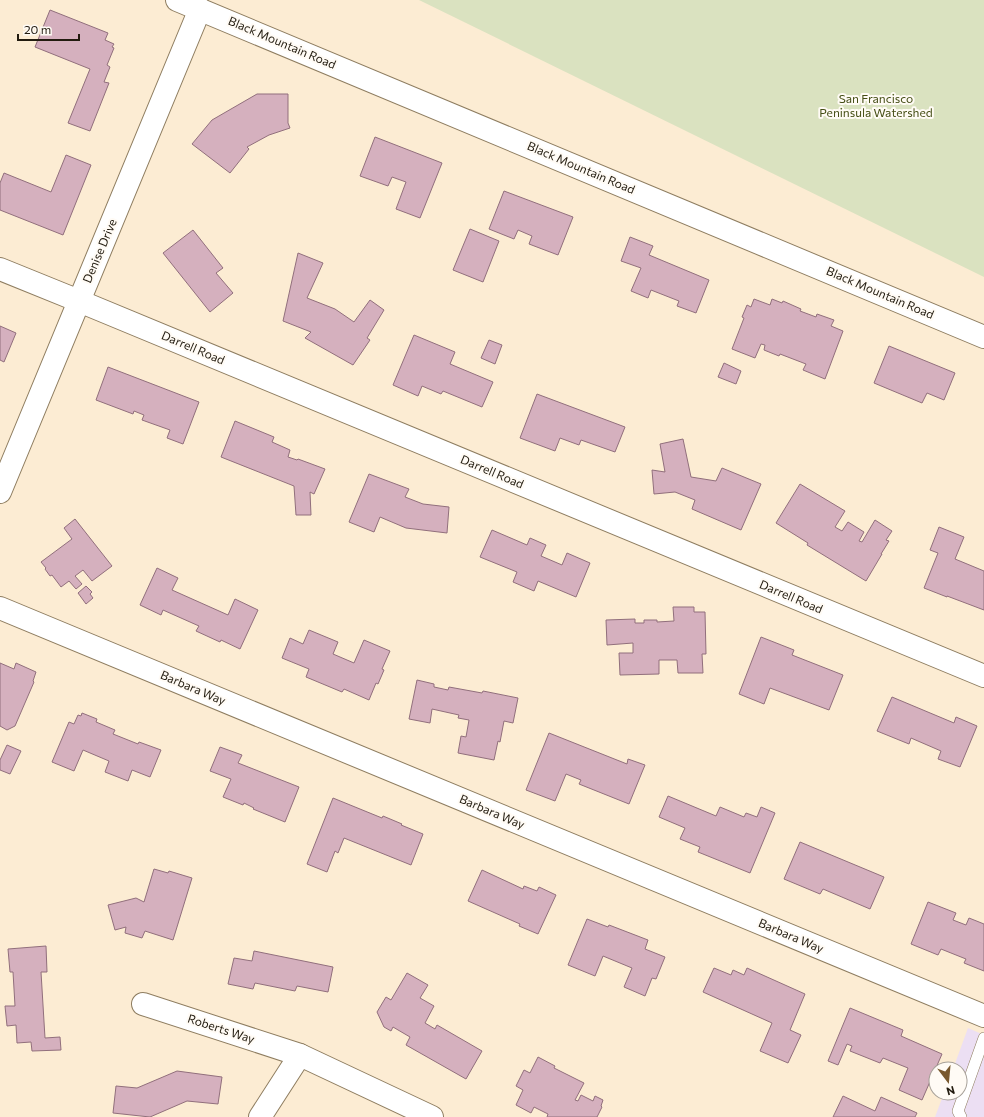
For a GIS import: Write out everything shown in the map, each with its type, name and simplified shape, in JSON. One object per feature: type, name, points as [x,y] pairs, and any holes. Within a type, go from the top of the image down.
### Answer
[{"type":"street","name":"Black Mountain Road","points":[[177,0],[984,336]]},
{"type":"street","name":"Denise Drive","points":[[0,492],[200,9]]},
{"type":"street","name":"Darrell Road","points":[[0,269],[984,676]]},
{"type":"street","name":"Barbara Way","points":[[0,608],[984,1016]]},
{"type":"street","name":"Roberts Way","points":[[143,1004],[300,1055],[432,1117]]},
{"type":"street","points":[[260,1117],[300,1055]]},
{"type":"lane","points":[[961,1117],[958,1112],[984,1038]]},
{"type":"shaded area","points":[[968,1028],[984,1035],[984,1117],[935,1117],[941,1101],[968,1101],[968,1061],[956,1061]]},
{"type":"green space","name":"San Francisco Peninsula Watershed","points":[[419,0],[984,0],[984,277]]},
{"type":"building","points":[[50,10],[108,33],[105,40],[114,44],[112,47],[114,48],[107,65],[110,67],[104,82],[109,83],[90,131],[68,123],[90,69],[35,47]]},
{"type":"building","points":[[257,94],[288,94],[288,123],[290,128],[269,135],[247,147],[249,149],[230,173],[192,144],[212,120]]},
{"type":"building","points":[[375,137],[442,163],[420,218],[396,209],[406,182],[392,177],[388,186],[360,176]]},
{"type":"building","points":[[66,155],[91,165],[63,235],[0,210],[0,183],[4,173],[51,192]]},
{"type":"building","points":[[504,191],[573,217],[558,255],[529,244],[532,236],[518,230],[514,239],[489,229]]},
{"type":"building","points":[[470,229],[499,241],[483,282],[453,270]]},
{"type":"building","points":[[193,230],[223,268],[216,273],[233,293],[210,312],[163,253]]},
{"type":"building","points":[[630,237],[653,246],[649,255],[709,280],[696,313],[677,306],[679,301],[651,290],[648,298],[631,291],[641,268],[621,261]]},
{"type":"building","points":[[298,253],[323,263],[307,298],[335,309],[354,322],[370,300],[384,310],[367,338],[370,340],[353,365],[305,338],[311,332],[283,321]]},
{"type":"building","points":[[754,299],[770,305],[772,299],[782,303],[783,301],[801,309],[800,311],[816,317],[817,314],[834,320],[831,326],[843,331],[825,379],[803,370],[806,364],[780,354],[779,356],[764,350],[765,345],[761,344],[755,358],[732,349],[744,318],[742,317],[747,305],[751,307]]},
{"type":"building","points":[[0,326],[16,333],[4,362],[0,360]]},
{"type":"building","points":[[414,335],[455,352],[450,364],[493,382],[482,407],[443,391],[441,394],[422,386],[418,396],[393,385]]},
{"type":"building","points":[[489,340],[502,345],[495,364],[481,358]]},
{"type":"building","points":[[889,346],[955,373],[944,400],[927,393],[922,403],[874,383]]},
{"type":"building","points":[[724,363],[741,371],[736,384],[718,377]]},
{"type":"building","points":[[108,367],[199,402],[183,444],[167,438],[170,430],[142,420],[144,415],[134,411],[133,414],[96,400]]},
{"type":"building","points":[[537,394],[625,427],[615,452],[581,440],[579,445],[560,438],[555,451],[520,438]]},
{"type":"building","points":[[235,421],[274,437],[272,442],[290,450],[288,457],[325,469],[314,494],[310,492],[311,515],[296,515],[294,486],[221,457]]},
{"type":"building","points":[[683,439],[691,477],[716,481],[722,468],[761,484],[741,530],[692,509],[695,500],[675,492],[654,494],[652,470],[665,472],[660,444]]},
{"type":"building","points":[[369,474],[409,489],[405,497],[423,504],[449,507],[447,533],[406,528],[380,517],[374,532],[349,522]]},
{"type":"building","points":[[800,484],[845,511],[835,527],[842,531],[848,522],[864,532],[859,541],[862,542],[875,520],[892,531],[886,540],[889,541],[866,581],[807,545],[808,543],[776,523]]},
{"type":"building","points":[[75,519],[112,566],[92,581],[83,570],[75,576],[82,584],[76,589],[69,581],[61,587],[52,575],[50,576],[41,562],[72,539],[64,528]]},
{"type":"building","points":[[939,527],[964,537],[955,559],[984,571],[984,610],[924,588],[938,553],[930,550]]},
{"type":"building","points":[[492,530],[527,545],[530,538],[546,545],[541,556],[562,565],[567,553],[590,563],[576,597],[538,581],[534,591],[513,582],[517,572],[480,557]]},
{"type":"building","points":[[157,568],[178,578],[172,590],[228,615],[235,599],[258,610],[240,649],[196,631],[199,626],[163,610],[161,615],[140,605]]},
{"type":"building","points":[[86,586],[92,592],[90,594],[93,598],[86,604],[78,593]]},
{"type":"building","points":[[673,607],[694,607],[694,612],[705,612],[706,654],[702,654],[703,673],[678,673],[677,660],[659,660],[659,674],[620,675],[619,653],[633,653],[633,643],[607,645],[606,620],[635,619],[635,623],[644,623],[644,620],[657,620],[657,622],[674,621]]},
{"type":"building","points":[[309,630],[338,642],[333,654],[354,663],[364,640],[390,651],[382,669],[384,670],[378,684],[376,683],[369,700],[344,689],[342,692],[306,677],[309,669],[282,658],[290,638],[303,644]]},
{"type":"building","points":[[761,637],[794,650],[792,655],[843,675],[829,710],[770,688],[764,704],[739,694]]},
{"type":"building","points":[[0,663],[14,669],[16,663],[36,672],[34,682],[15,726],[7,730],[0,726]]},
{"type":"building","points":[[417,680],[434,684],[434,687],[448,690],[449,687],[482,693],[483,691],[518,698],[513,723],[504,721],[500,742],[498,741],[494,760],[458,753],[461,736],[466,737],[469,720],[458,718],[459,715],[432,709],[430,723],[409,719]]},
{"type":"building","points":[[892,697],[954,723],[956,717],[977,726],[960,767],[938,759],[941,751],[911,738],[909,744],[877,731]]},
{"type":"building","points":[[82,713],[97,719],[96,722],[115,730],[113,734],[138,744],[139,742],[161,750],[150,777],[132,770],[128,781],[105,772],[109,761],[83,750],[74,771],[52,762],[69,722],[74,724],[78,715],[81,716]]},
{"type":"building","points":[[549,733],[627,764],[628,759],[645,765],[629,804],[579,784],[581,780],[566,774],[555,801],[526,790]]},
{"type":"building","points":[[7,745],[21,751],[10,774],[0,770],[0,760]]},
{"type":"building","points":[[220,747],[242,755],[238,763],[299,787],[285,822],[253,809],[254,808],[244,803],[243,805],[223,797],[231,779],[210,771]]},
{"type":"building","points":[[668,796],[716,816],[720,807],[744,817],[746,813],[757,817],[761,807],[775,813],[750,873],[698,852],[700,847],[680,839],[685,828],[659,817]]},
{"type":"building","points":[[333,798],[382,818],[383,816],[423,834],[411,865],[344,838],[338,853],[335,851],[327,872],[307,864]]},
{"type":"building","points":[[800,842],[884,877],[870,909],[823,889],[820,894],[784,879]]},
{"type":"building","points":[[154,869],[168,873],[169,871],[192,878],[173,940],[145,931],[142,938],[125,933],[126,927],[115,930],[108,905],[136,898],[144,902]]},
{"type":"building","points":[[482,870],[523,889],[524,886],[537,891],[539,887],[556,895],[538,934],[519,926],[520,924],[468,901]]},
{"type":"building","points":[[928,902],[956,913],[953,920],[966,925],[969,918],[984,924],[984,971],[964,963],[966,959],[941,949],[938,955],[911,944]]},
{"type":"building","points":[[587,919],[608,927],[609,925],[648,940],[645,949],[665,957],[656,979],[652,978],[645,996],[624,987],[632,968],[603,956],[595,976],[568,965]]},
{"type":"building","points":[[46,946],[47,972],[41,972],[45,1038],[60,1037],[61,1050],[32,1051],[31,1042],[17,1043],[16,1025],[7,1026],[5,1006],[15,1006],[13,972],[10,972],[8,949]]},
{"type":"building","points":[[254,951],[333,967],[328,992],[297,986],[295,991],[255,983],[253,989],[228,984],[234,958],[252,961]]},
{"type":"building","points":[[714,968],[731,975],[733,970],[744,975],[747,968],[805,994],[790,1030],[801,1035],[788,1063],[760,1051],[772,1023],[703,992]]},
{"type":"building","points":[[407,973],[428,985],[420,998],[434,1006],[425,1023],[435,1029],[437,1025],[482,1051],[466,1079],[406,1045],[410,1037],[393,1027],[391,1031],[384,1027],[377,1012],[386,997],[391,1000]]},
{"type":"building","points":[[850,1008],[903,1030],[901,1036],[942,1054],[939,1061],[928,1061],[928,1086],[922,1100],[899,1090],[908,1068],[883,1058],[880,1063],[850,1051],[852,1046],[847,1044],[838,1065],[828,1061]]},
{"type":"building","points":[[538,1057],[555,1066],[554,1068],[584,1083],[575,1100],[578,1101],[581,1095],[593,1101],[595,1096],[603,1100],[602,1107],[597,1117],[547,1117],[548,1114],[534,1107],[531,1113],[516,1105],[523,1090],[516,1086],[524,1070],[530,1073]]},
{"type":"building","points":[[177,1071],[222,1077],[218,1104],[187,1101],[150,1117],[113,1113],[116,1086],[137,1088]]},
{"type":"building","points":[[843,1096],[875,1111],[881,1097],[917,1113],[915,1117],[833,1117]]}]
